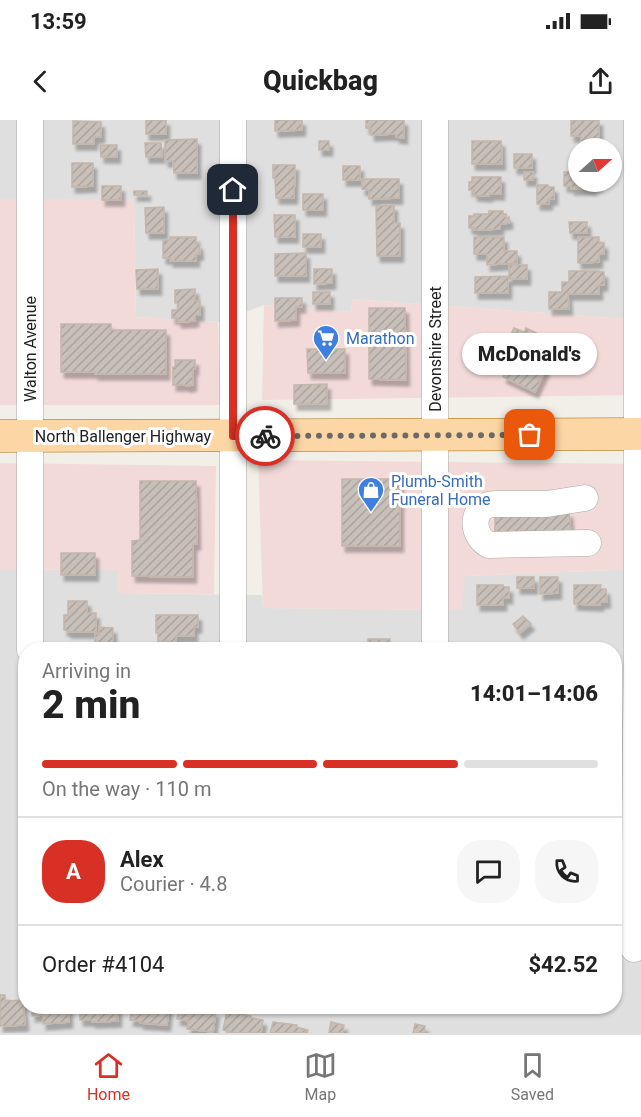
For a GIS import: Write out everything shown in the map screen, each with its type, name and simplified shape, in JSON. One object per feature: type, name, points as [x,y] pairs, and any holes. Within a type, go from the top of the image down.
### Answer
[{"type":"main road","name":"North Ballenger Highway","points":[[15,436],[639,434]]},
{"type":"street","name":"Walton Avenue","points":[[29,642],[15,436],[30,120]]},
{"type":"street","points":[[233,120],[233,642]]},
{"type":"street","name":"Devonshire Street","points":[[435,120],[435,642]]},
{"type":"street","points":[[634,949],[639,434],[637,120]]},
{"type":"street","points":[[585,498],[547,504],[488,505],[482,508],[477,515],[476,527],[480,539],[489,545],[588,543]]},
{"type":"shaded area","points":[[0,120],[641,120],[641,320],[353,299],[351,312],[264,305],[218,322],[136,317],[134,199],[0,199]]},
{"type":"shaded area","points":[[0,199],[134,199],[136,317],[218,322],[221,405],[0,405]]},
{"type":"shaded area","points":[[353,299],[641,320],[641,395],[262,400],[264,305],[351,312]]},
{"type":"shaded area","points":[[258,460],[641,464],[641,569],[465,576],[461,610],[263,608]]},
{"type":"shaded area","points":[[0,463],[216,466],[214,594],[117,593],[117,570],[0,569]]},
{"type":"shaded area","points":[[0,569],[118,570],[118,593],[262,595],[263,608],[461,610],[464,576],[641,569],[641,1033],[0,1033]]},
{"type":"building","points":[[146,120],[166,120],[166,134],[146,134]]},
{"type":"building","points":[[275,120],[302,120],[302,130],[275,131]]},
{"type":"building","points":[[366,120],[404,120],[404,138],[396,137],[396,134],[371,135],[371,128],[366,128]]},
{"type":"building","points":[[571,120],[599,120],[599,138],[571,136]]},
{"type":"building","points":[[73,121],[101,122],[101,137],[94,137],[94,144],[73,144]]},
{"type":"building","points":[[197,139],[197,173],[174,173],[173,161],[165,161],[165,140]]},
{"type":"building","points":[[319,141],[329,141],[329,150],[319,150]]},
{"type":"building","points":[[472,141],[501,141],[502,164],[472,164]]},
{"type":"building","points":[[145,143],[161,143],[162,157],[146,157]]},
{"type":"building","points":[[100,145],[117,145],[117,157],[101,157]]},
{"type":"building","points":[[514,154],[532,154],[532,168],[514,168]]},
{"type":"building","points":[[72,163],[93,163],[93,186],[72,187]]},
{"type":"building","points":[[273,165],[295,165],[294,198],[276,198]]},
{"type":"building","points":[[343,166],[360,166],[360,180],[343,180]]},
{"type":"building","points":[[524,172],[533,172],[533,180],[524,180]]},
{"type":"building","points":[[564,172],[568,172],[568,186],[564,186]]},
{"type":"building","points":[[472,177],[501,177],[501,194],[474,195],[474,190],[469,190]]},
{"type":"building","points":[[362,179],[399,179],[399,198],[369,199],[369,190],[362,189]]},
{"type":"building","points":[[537,185],[554,187],[554,199],[549,199],[549,204],[537,204]]},
{"type":"building","points":[[102,186],[121,186],[121,200],[102,200]]},
{"type":"building","points":[[134,191],[147,191],[147,195],[134,195]]},
{"type":"building","points":[[303,194],[323,194],[323,210],[303,210]]},
{"type":"building","points":[[394,205],[394,223],[400,223],[400,256],[377,256],[376,206]]},
{"type":"building","points":[[164,207],[164,233],[146,233],[145,208]]},
{"type":"building","points":[[489,211],[503,211],[506,218],[509,217],[509,223],[500,224],[500,229],[474,230],[474,228],[469,228],[469,216],[489,214]]},
{"type":"building","points":[[274,215],[295,215],[295,237],[275,237]]},
{"type":"building","points":[[569,222],[587,222],[587,233],[570,233]]},
{"type":"building","points":[[303,234],[321,234],[321,247],[303,247]]},
{"type":"building","points":[[170,237],[196,237],[200,254],[196,254],[196,261],[170,261],[170,258],[163,258],[163,240],[170,240]]},
{"type":"building","points":[[474,237],[504,237],[504,251],[517,251],[517,263],[487,265],[487,254],[474,254]]},
{"type":"building","points":[[578,237],[599,237],[599,243],[604,243],[604,254],[599,254],[599,262],[578,263]]},
{"type":"building","points":[[306,253],[306,276],[275,276],[275,254]]},
{"type":"building","points":[[509,265],[527,265],[527,279],[509,279]]},
{"type":"building","points":[[158,269],[158,289],[137,289],[136,270]]},
{"type":"building","points":[[314,269],[332,269],[332,283],[314,284]]},
{"type":"building","points":[[569,271],[604,272],[604,285],[599,285],[599,294],[568,294],[569,309],[549,309],[549,292],[562,292],[562,282],[569,282]]},
{"type":"building","points":[[508,276],[508,293],[475,293],[475,277]]},
{"type":"building","points":[[195,289],[195,301],[200,301],[200,315],[195,315],[195,321],[178,322],[178,318],[172,318],[172,310],[178,310],[178,303],[175,303],[175,290]]},
{"type":"building","points":[[313,292],[330,292],[330,304],[313,304]]},
{"type":"building","points":[[275,298],[302,298],[302,307],[296,307],[296,320],[275,321]]},
{"type":"building","points":[[369,308],[405,308],[406,380],[369,379]]},
{"type":"building","points":[[61,324],[111,324],[111,330],[166,330],[166,374],[61,372]]},
{"type":"building","points":[[514,328],[524,332],[526,328],[558,343],[535,392],[503,377],[513,354],[504,349]]},
{"type":"building","name":"Marathon","points":[[307,349],[345,349],[345,373],[308,373]]},
{"type":"building","points":[[175,360],[195,360],[193,385],[173,385]]},
{"type":"building","name":"Marathon","points":[[327,384],[327,404],[294,404],[294,385]]},
{"type":"building","name":"Plumb-Smith Funeral Home","points":[[342,479],[400,479],[400,546],[342,546]]},
{"type":"building","points":[[140,481],[196,481],[197,544],[193,544],[193,577],[132,576],[132,541],[140,540]]},
{"type":"building","points":[[569,512],[571,535],[495,538],[495,513]]},
{"type":"building","points":[[61,553],[95,553],[95,575],[61,575]]},
{"type":"building","points":[[517,577],[534,577],[534,588],[517,588]]},
{"type":"building","points":[[540,577],[558,577],[558,593],[540,594]]},
{"type":"building","points":[[477,585],[509,587],[509,598],[503,597],[503,605],[477,605]]},
{"type":"building","points":[[574,585],[601,585],[600,589],[606,589],[607,602],[600,602],[600,605],[574,604]]},
{"type":"building","points":[[68,601],[87,601],[87,613],[96,613],[96,632],[64,630],[64,615],[68,615]]},
{"type":"building","points":[[156,615],[198,615],[198,627],[194,627],[194,636],[176,636],[176,642],[158,642],[158,633],[156,633]]},
{"type":"building","points":[[523,616],[531,624],[520,633],[513,624]]},
{"type":"building","points":[[99,627],[113,628],[113,642],[95,642],[95,634],[99,634]]},
{"type":"building","points":[[368,639],[390,639],[390,642],[368,642]]},
{"type":"building","points":[[0,995],[5,995],[5,1001],[18,1000],[18,1014],[24,1014],[25,1025],[0,1026]]},
{"type":"building","points":[[32,1014],[69,1014],[69,1022],[43,1024],[43,1015],[32,1016]]},
{"type":"building","points":[[80,1014],[118,1014],[118,1021],[80,1020]]},
{"type":"building","points":[[131,1014],[168,1014],[167,1025],[130,1020]]},
{"type":"building","points":[[178,1014],[216,1014],[213,1032],[187,1029],[189,1021],[177,1019]]},
{"type":"building","points":[[226,1014],[240,1014],[263,1020],[261,1033],[235,1033],[223,1030]]},
{"type":"building","points":[[273,1022],[297,1025],[296,1027],[308,1030],[307,1033],[270,1033]]},
{"type":"building","points":[[331,1022],[344,1025],[343,1033],[329,1033]]},
{"type":"building","points":[[415,1024],[425,1026],[424,1033],[413,1033]]},
{"type":"way so far","points":[[265,436],[530,435]]},
{"type":"place","name":"Marathon","points":[[326,361]]},
{"type":"place","name":"McDonald's","points":[[530,435]]},
{"type":"place","name":"Plumb-Smith Funeral Home","points":[[371,513]]},
{"type":"route","points":[[233,190],[233,436],[265,436]]}]
